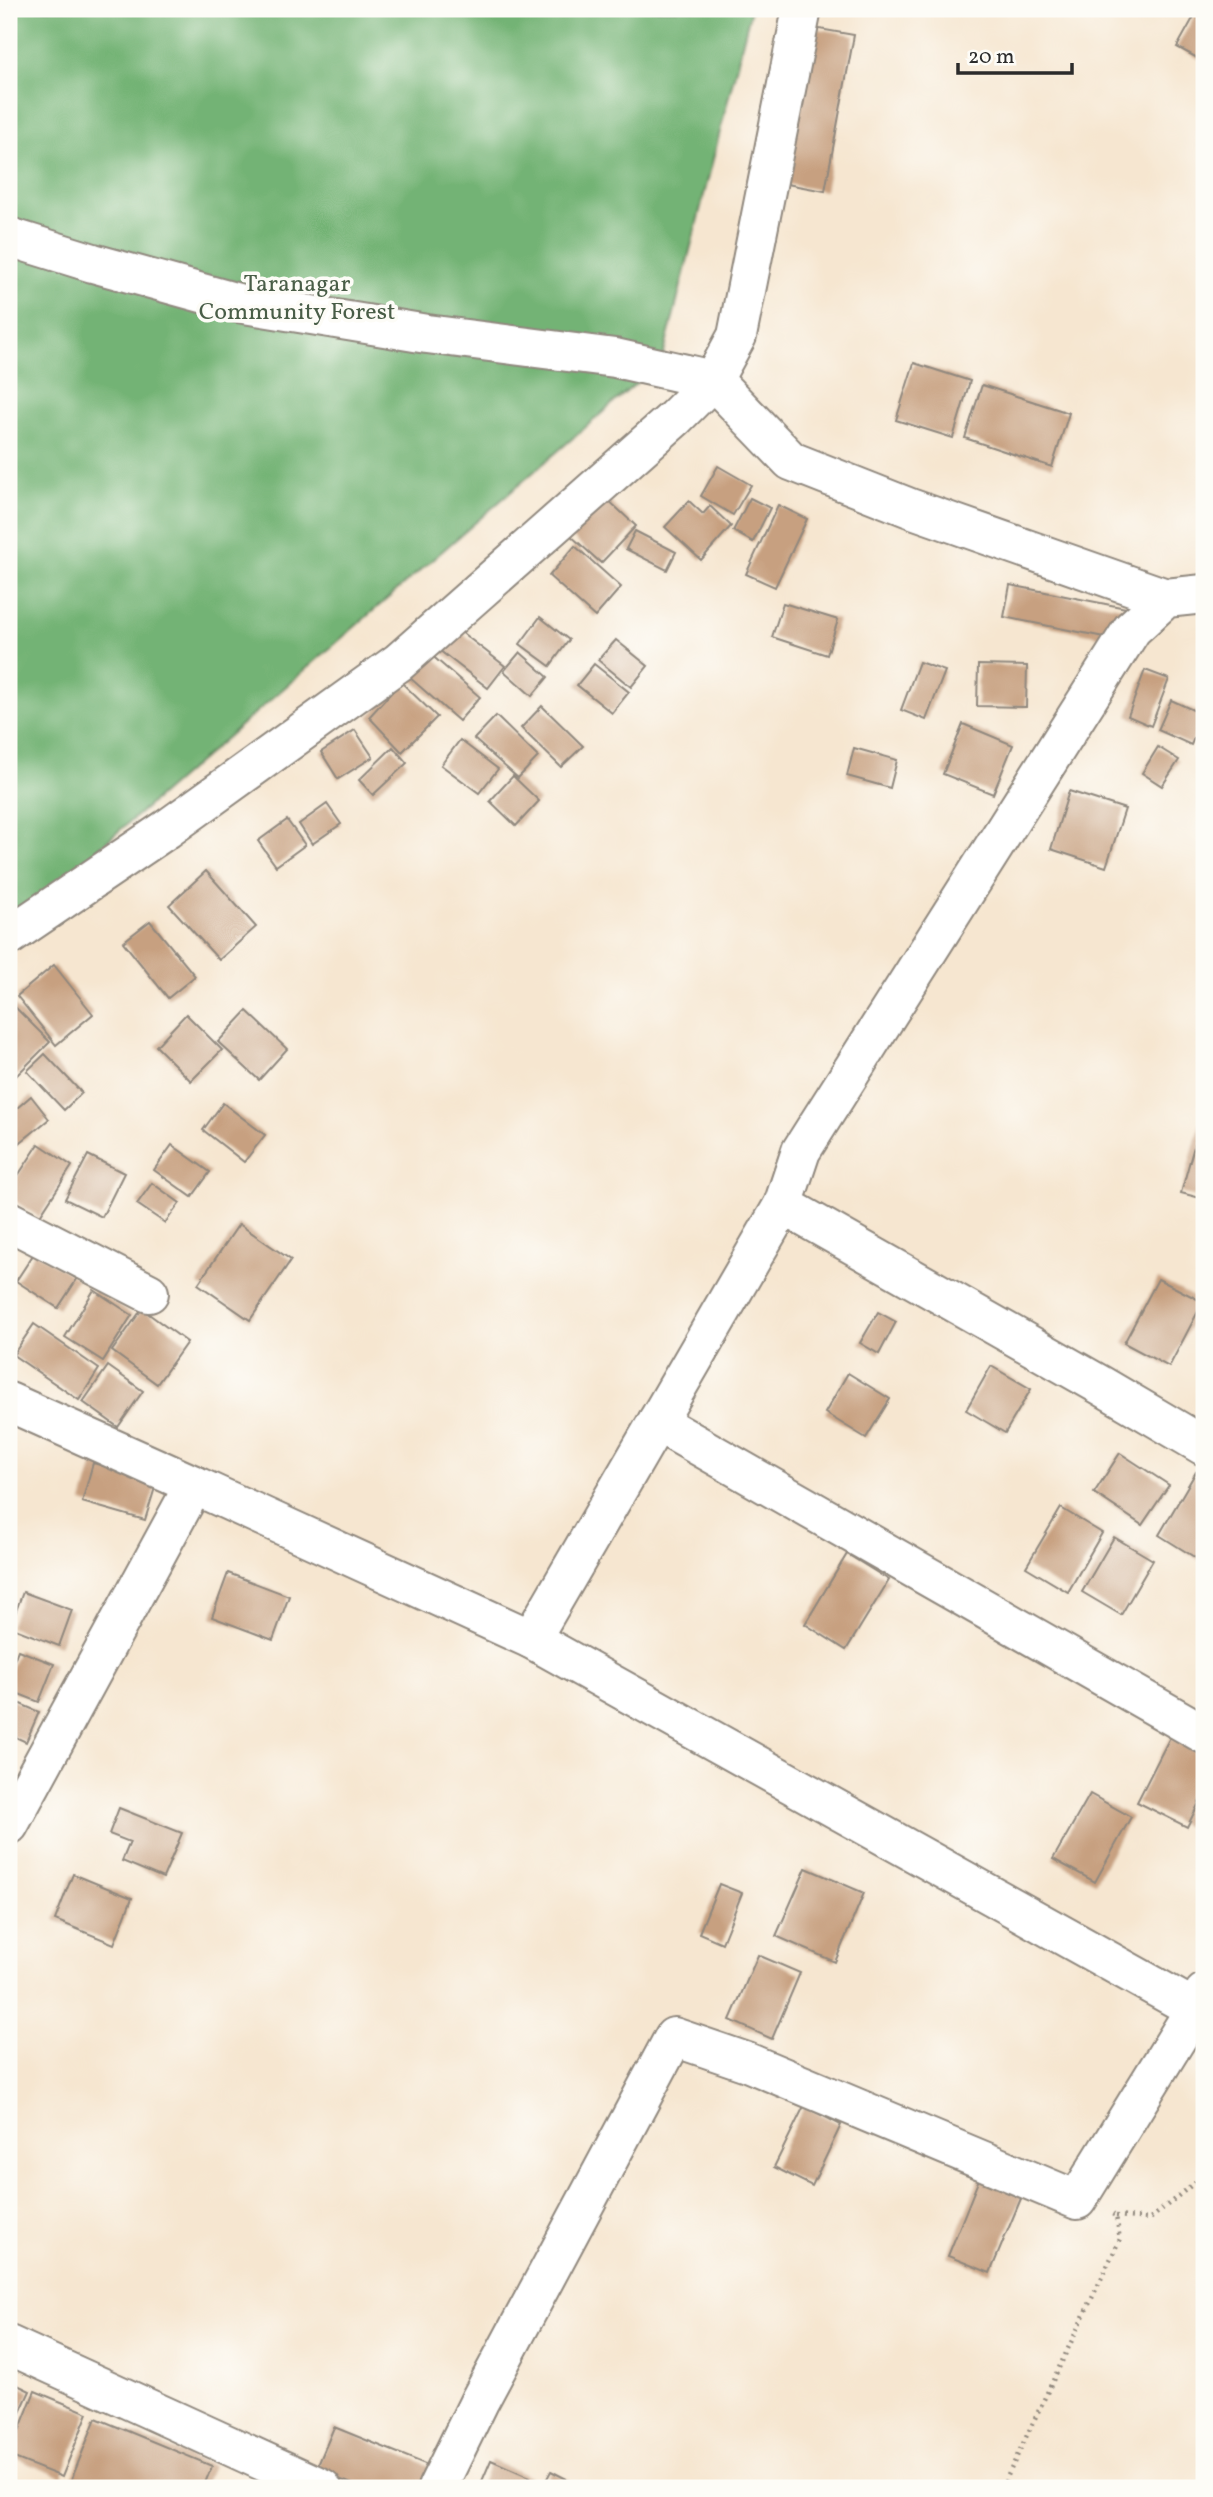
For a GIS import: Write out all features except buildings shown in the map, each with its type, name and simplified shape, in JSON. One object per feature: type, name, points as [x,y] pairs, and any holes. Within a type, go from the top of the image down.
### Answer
[{"type":"street","points":[[9,936],[167,828],[399,662],[675,418],[713,380],[737,336],[802,9]]},
{"type":"street","points":[[9,237],[238,303],[427,334],[615,358],[713,380],[791,461],[909,508],[1166,598],[1204,594]]},
{"type":"street","points":[[531,1639],[783,1205],[801,1151],[1132,629],[1166,598]]},
{"type":"street","points":[[783,1205],[1204,1446]]},
{"type":"street","points":[[9,1222],[149,1293]]},
{"type":"street","points":[[9,1402],[531,1639],[1199,2001],[1077,2200],[747,2062],[674,2037],[480,2400],[437,2488]]},
{"type":"street","points":[[657,1422],[1204,1734]]},
{"type":"street","points":[[9,1825],[194,1485]]},
{"type":"street","points":[[9,2345],[322,2488]]},
{"type":"path","points":[[1077,2200],[1116,2216],[1150,2219],[1193,2184],[1204,2171]]},
{"type":"path","points":[[1002,2488],[1120,2239],[1116,2216]]},
{"type":"green space","name":"Taranagar Community Forest","points":[[9,9],[751,9],[662,361],[9,926]]}]
